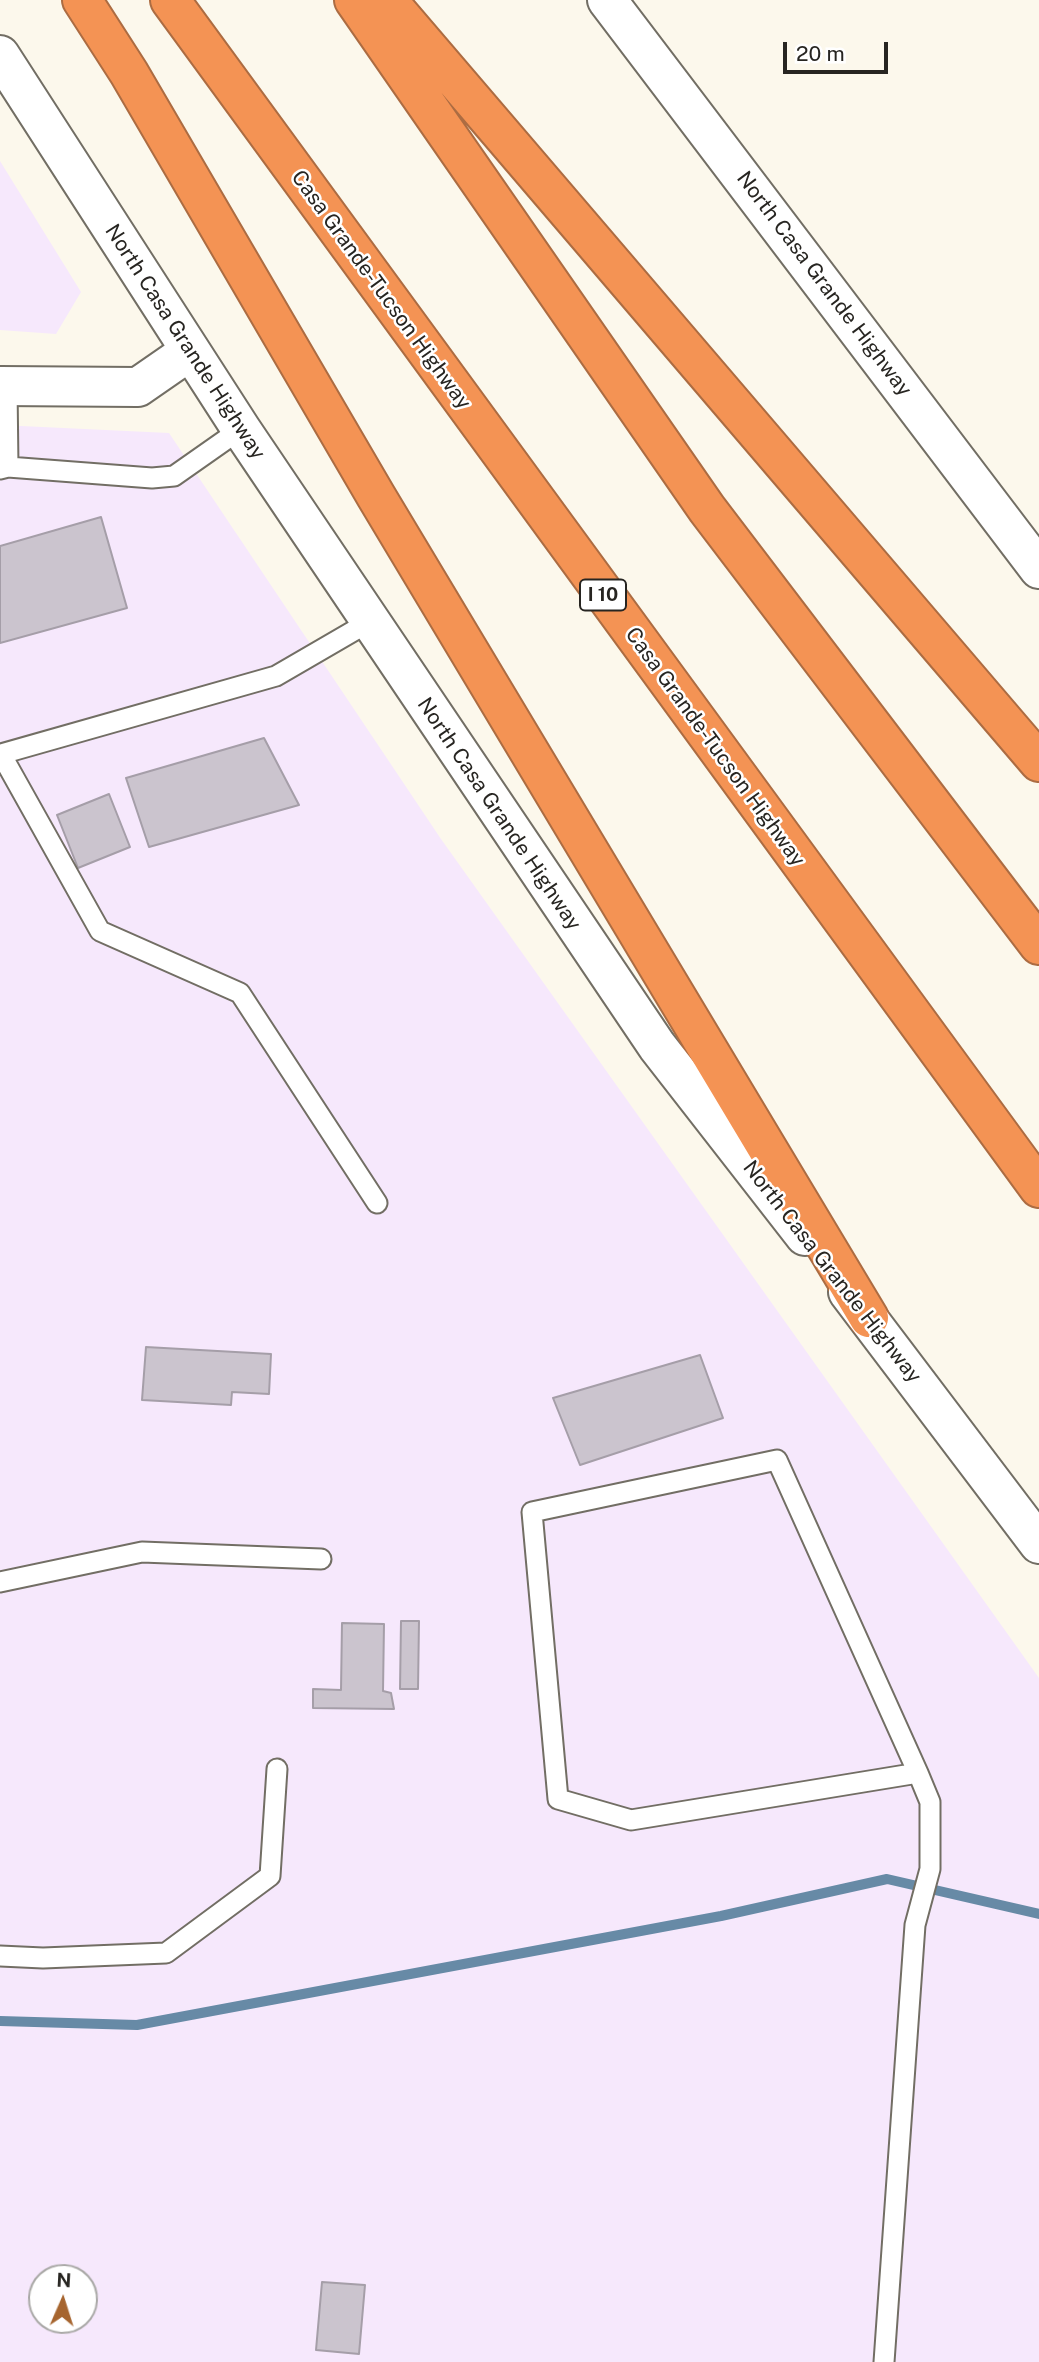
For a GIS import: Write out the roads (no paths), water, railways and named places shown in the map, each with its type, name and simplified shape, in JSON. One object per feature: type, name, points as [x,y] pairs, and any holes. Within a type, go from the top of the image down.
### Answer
[{"type":"highway","points":[[82,0],[129,73],[376,496],[869,1318]]},
{"type":"highway","name":"Casa Grande-Tucson Highway","points":[[170,0],[1039,1188]]},
{"type":"highway","points":[[354,0],[707,509],[1039,945]]},
{"type":"highway","points":[[387,0],[1039,762]]},
{"type":"main road","name":"North Casa Grande Highway","points":[[607,0],[1039,569]]},
{"type":"main road","name":"North Casa Grande Highway","points":[[0,55],[241,429],[657,1046],[869,1318],[1039,1544]]},
{"type":"main road","points":[[3,386],[138,387],[190,351]]},
{"type":"lane","points":[[3,386],[4,468],[152,478],[174,476],[241,429]]},
{"type":"lane","points":[[369,622],[276,676],[1,754],[100,931],[240,993],[377,1203]]},
{"type":"lane","points":[[884,2362],[915,1925],[930,1869],[930,1802],[918,1773],[778,1460],[532,1512],[558,1798],[631,1821],[918,1773]]},
{"type":"lane","points":[[0,1581],[142,1552],[321,1559]]},
{"type":"lane","points":[[0,1956],[43,1958],[166,1953],[270,1876],[276,1769]]},
{"type":"waterway","points":[[0,2021],[137,2025],[721,1916],[887,1879],[1039,1914]]}]
